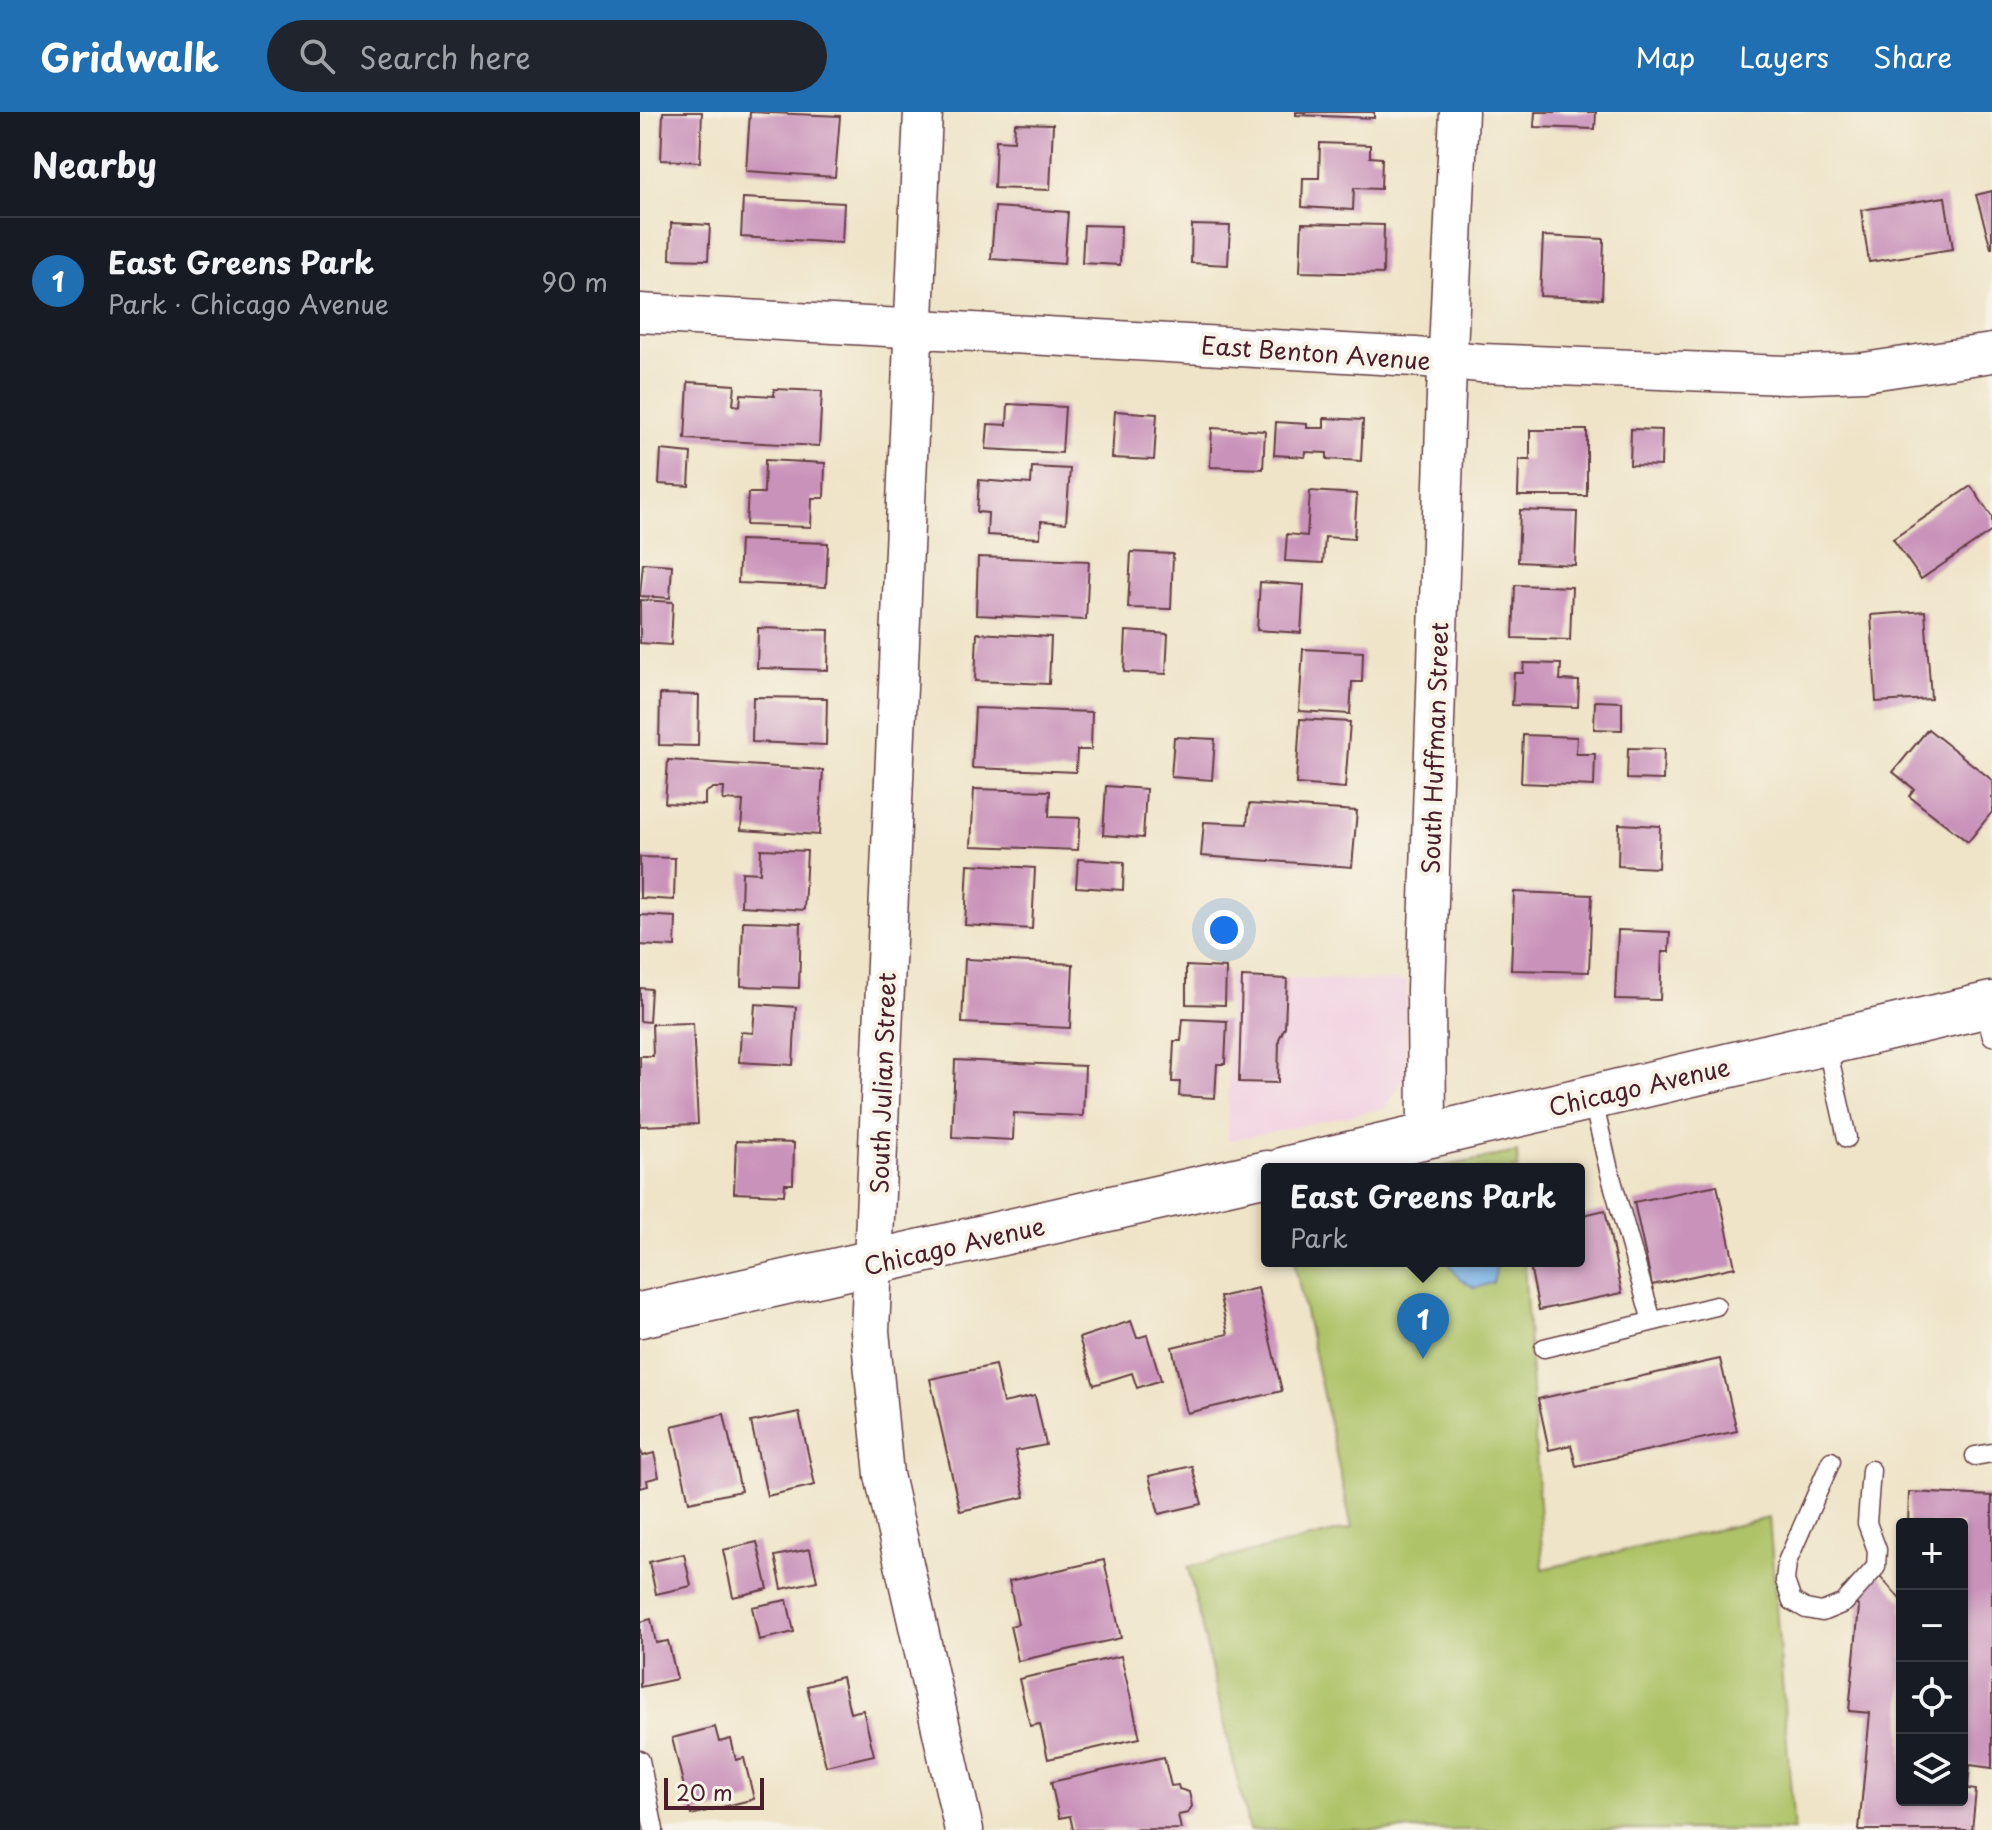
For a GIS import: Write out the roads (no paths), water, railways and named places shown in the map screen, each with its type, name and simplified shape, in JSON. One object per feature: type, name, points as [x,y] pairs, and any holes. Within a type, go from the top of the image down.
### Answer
[{"type":"main road","name":"Chicago Avenue","points":[[1310,1163],[1826,1043],[1989,1015]]},
{"type":"main road","name":"Chicago Avenue","points":[[640,1315],[1261,1174]]},
{"type":"street","name":"South Julian Street","points":[[923,112],[870,1331],[884,1475],[964,1830]]},
{"type":"street","name":"South Huffman Street","points":[[1427,1135],[1427,974],[1459,112]]},
{"type":"street","name":"East Benton Avenue","points":[[640,313],[1448,360],[1785,375],[1864,372],[1992,353]]},
{"type":"lane","points":[[1826,1043],[1847,1138]]},
{"type":"lane","points":[[1592,1097],[1609,1170],[1652,1321]]},
{"type":"lane","points":[[1544,1348],[1716,1306]]},
{"type":"lane","points":[[1831,1461],[1787,1562],[1785,1581],[1792,1601],[1806,1609],[1822,1612],[1844,1603],[1876,1567],[1877,1550],[1867,1523],[1871,1470]]},
{"type":"lane","points":[[640,1760],[654,1830]]},
{"type":"water","points":[[1451,1267],[1497,1267],[1493,1283],[1475,1288],[1459,1278]]},
{"type":"place","name":"East Greens Park","points":[[1423,1359]]}]
